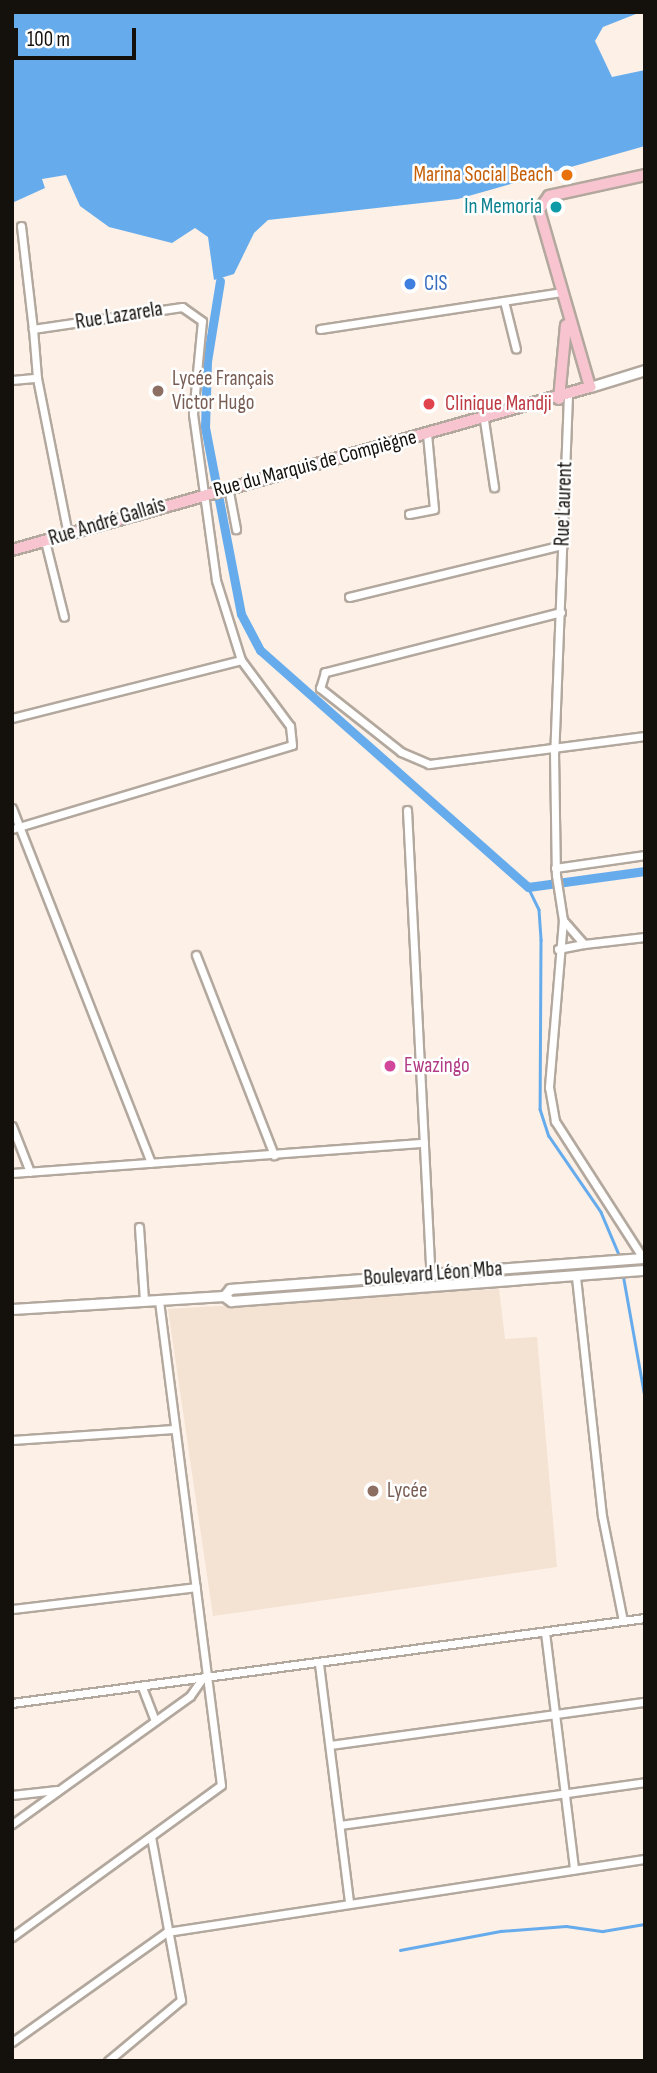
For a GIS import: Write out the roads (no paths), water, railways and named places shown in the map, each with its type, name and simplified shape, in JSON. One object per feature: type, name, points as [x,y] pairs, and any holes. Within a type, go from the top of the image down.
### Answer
[{"type":"main road","points":[[590,387],[567,318],[540,216],[543,200],[645,175]]},
{"type":"main road","points":[[563,397],[567,318]]},
{"type":"main road","name":"Rue du Marquis de Compiègne","points":[[204,493],[484,420],[590,387]]},
{"type":"main road","name":"Rue André Gallais","points":[[12,550],[204,493]]},
{"type":"street","points":[[21,226],[37,378],[68,534]]},
{"type":"street","points":[[320,329],[561,292]]},
{"type":"street","points":[[504,301],[516,349]]},
{"type":"street","name":"Rue Lazarela","points":[[33,329],[182,307],[197,315],[193,414],[204,493]]},
{"type":"street","points":[[590,387],[645,370]]},
{"type":"street","points":[[12,380],[37,378]]},
{"type":"street","name":"Rue Laurent","points":[[563,397],[563,545],[554,752],[555,871],[563,920],[558,949],[549,1087],[555,1121],[644,1258]]},
{"type":"street","points":[[484,420],[495,487]]},
{"type":"street","points":[[409,514],[434,509],[427,434]]},
{"type":"street","points":[[226,488],[236,529]]},
{"type":"street","points":[[15,828],[292,745],[290,726],[241,660],[216,580],[204,493]]},
{"type":"street","points":[[45,541],[64,617]]},
{"type":"street","points":[[349,597],[563,545]]},
{"type":"street","points":[[561,612],[325,672],[320,688],[414,760],[443,766],[554,752],[645,736]]},
{"type":"street","points":[[12,718],[241,660]]},
{"type":"street","points":[[12,808],[15,828],[151,1163]]},
{"type":"street","points":[[407,810],[432,1287]]},
{"type":"street","points":[[555,871],[645,855]]},
{"type":"street","points":[[563,920],[584,944]]},
{"type":"street","points":[[558,949],[645,937]]},
{"type":"street","points":[[196,955],[274,1155]]},
{"type":"street","points":[[12,1126],[30,1172]]},
{"type":"street","points":[[12,1173],[424,1143]]},
{"type":"street","points":[[139,1227],[144,1300]]},
{"type":"street","name":"Boulevard Léon Mba","points":[[224,1296],[230,1289],[644,1258]]},
{"type":"street","name":"Boulevard Léon Mba","points":[[12,1309],[224,1296],[231,1301],[645,1270]]},
{"type":"street","points":[[576,1277],[602,1516],[623,1620]]},
{"type":"street","points":[[12,1937],[221,1785],[205,1679],[196,1587],[159,1299]]},
{"type":"street","points":[[12,1440],[174,1429]]},
{"type":"street","points":[[12,1609],[196,1587]]},
{"type":"street","points":[[12,1703],[320,1664],[645,1618]]},
{"type":"street","points":[[545,1632],[574,1869]]},
{"type":"street","points":[[320,1664],[349,1900]]},
{"type":"street","points":[[12,1824],[155,1721],[205,1679]]},
{"type":"street","points":[[142,1687],[155,1721]]},
{"type":"street","points":[[330,1745],[554,1712],[645,1702]]},
{"type":"street","points":[[340,1825],[645,1782]]},
{"type":"street","points":[[12,1795],[60,1789]]},
{"type":"street","points":[[108,2061],[180,2005],[151,1837]]},
{"type":"street","points":[[12,2042],[167,1932],[349,1900],[645,1858]]},
{"type":"water","points":[[12,12],[641,12],[603,27],[595,41],[612,77],[645,70],[645,146],[458,199],[268,220],[254,233],[234,274],[214,280],[208,237],[195,228],[172,243],[109,227],[80,206],[66,175],[42,179],[45,188],[12,203]]},
{"type":"waterway","points":[[220,281],[207,361],[205,427],[241,614],[260,650],[528,887],[645,871]]},
{"type":"waterway","points":[[528,887],[539,910],[541,940],[540,1109],[549,1136],[601,1212],[620,1257]]},
{"type":"waterway","points":[[623,1274],[645,1398]]},
{"type":"waterway","points":[[400,1950],[501,1931],[566,1926],[603,1931],[645,1924]]},
{"type":"place","name":"Marina Social Beach","points":[[567,175]]},
{"type":"place","name":"In Memoria","points":[[556,207]]},
{"type":"place","name":"CIS","points":[[410,284]]},
{"type":"place","name":"Lycée Français Victor Hugo","points":[[158,391]]},
{"type":"place","name":"Clinique Mandji","points":[[429,404]]},
{"type":"place","name":"Ewazingo","points":[[390,1066]]},
{"type":"place","name":"Lycée","points":[[373,1491]]}]
